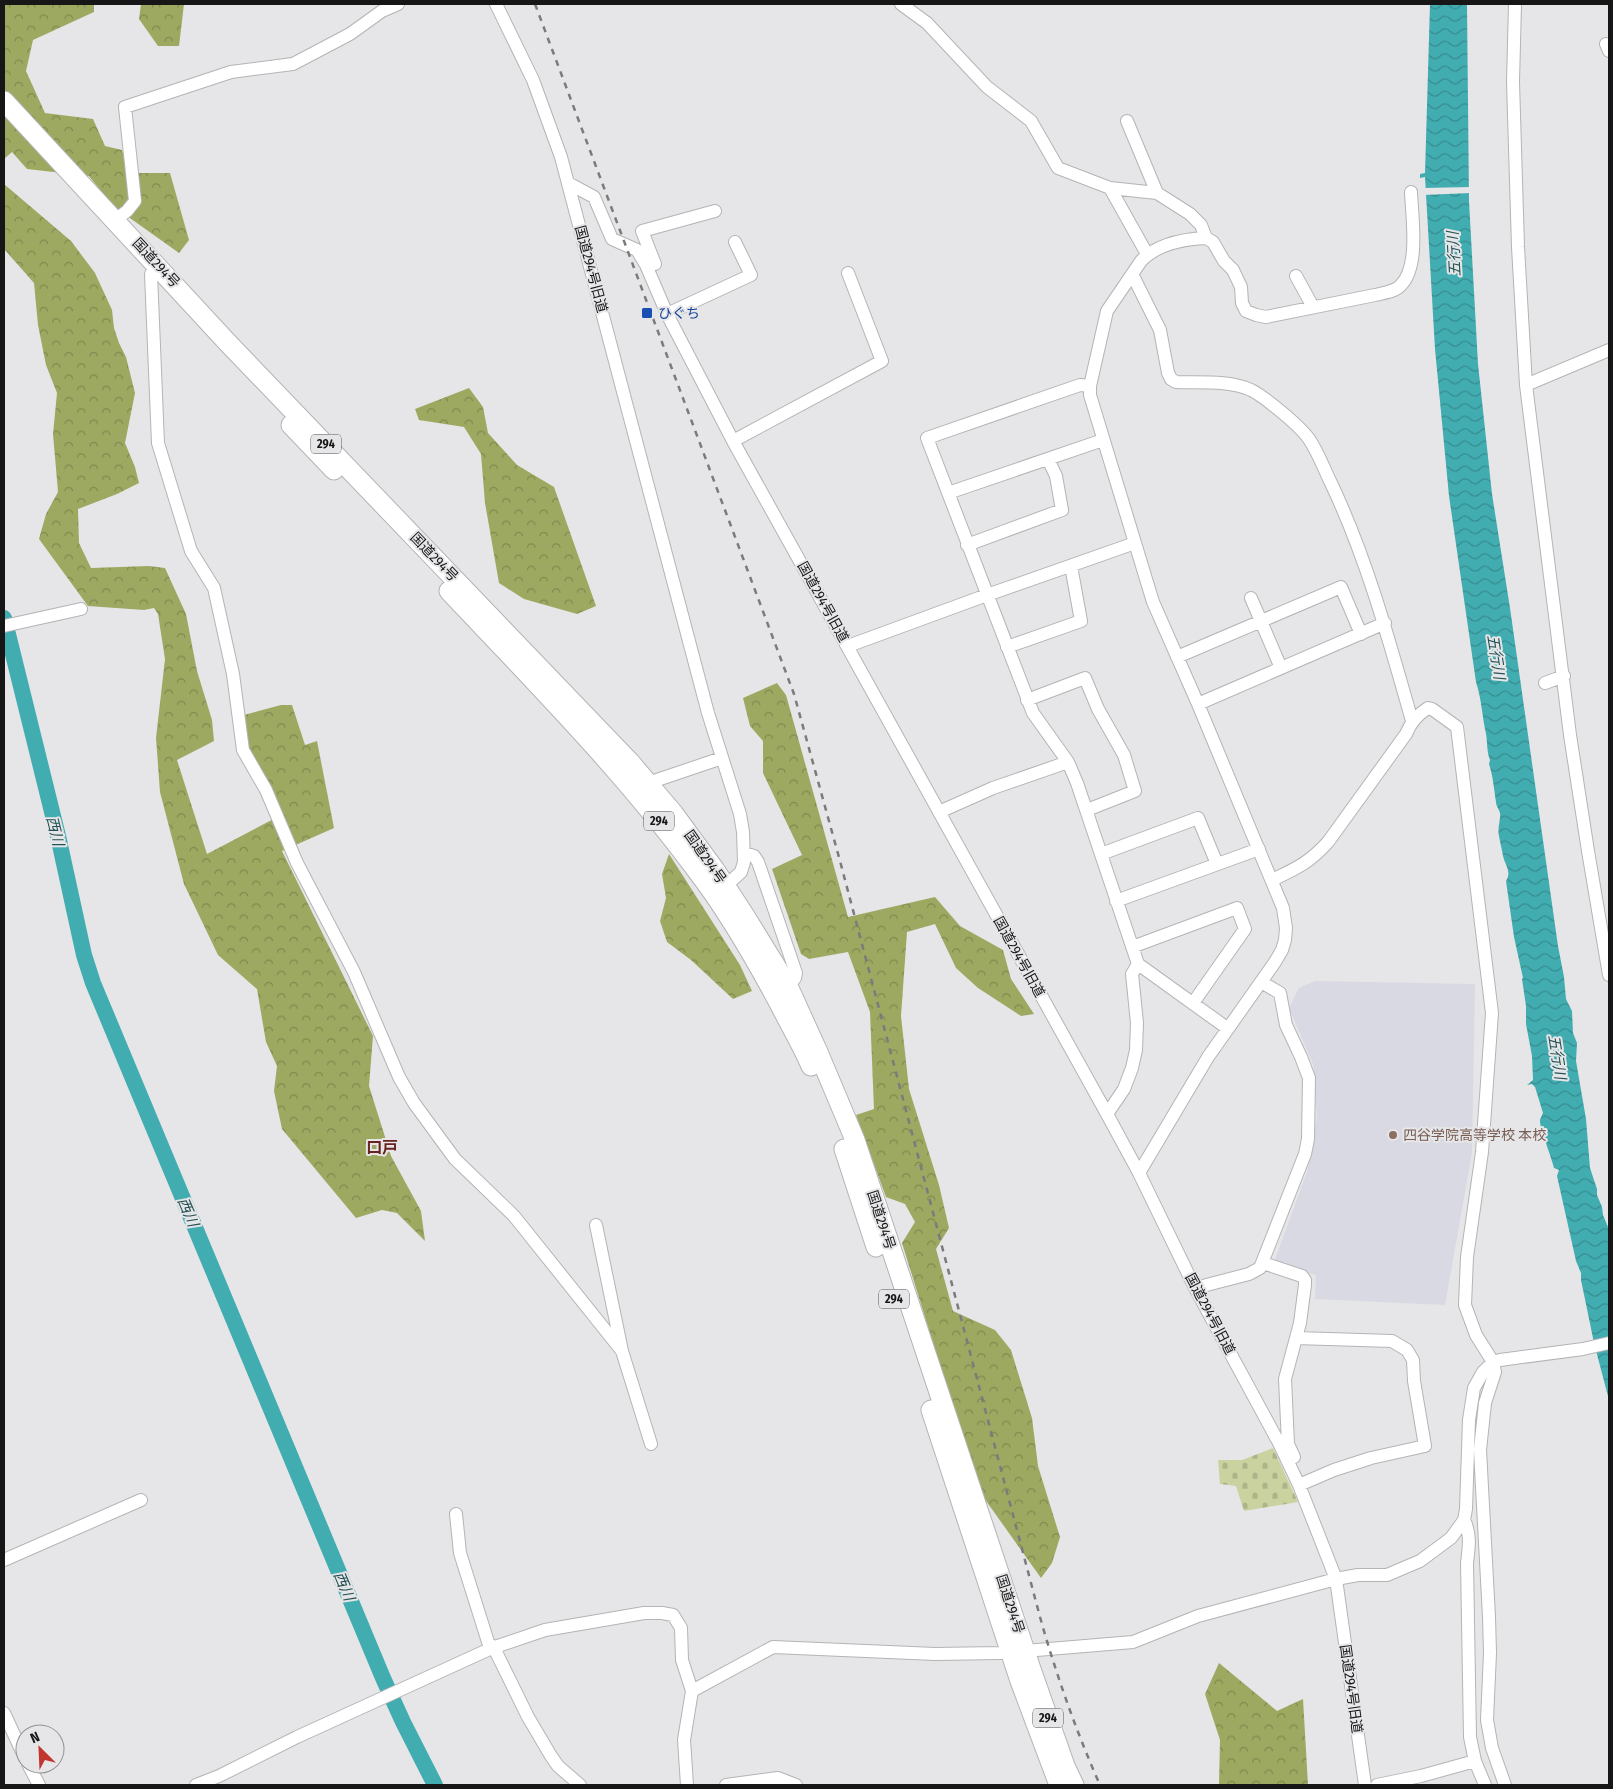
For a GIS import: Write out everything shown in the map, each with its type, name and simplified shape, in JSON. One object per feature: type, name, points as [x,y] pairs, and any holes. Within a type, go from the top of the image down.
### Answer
[{"type":"highway","name":"国道294号","points":[[4,101],[228,342],[603,733],[674,814],[720,891],[807,1057],[829,1109],[1018,1651],[1074,1785]]},
{"type":"highway","name":"国道294号","points":[[4,115],[316,452],[599,750],[720,891],[788,986],[855,1140],[1018,1651],[1036,1726],[1059,1785]]},
{"type":"street","points":[[115,220],[127,211],[135,201],[125,106],[231,72],[293,64],[350,34],[382,11],[398,4]]},
{"type":"street","name":"国道294号旧道","points":[[496,4],[512,34],[540,98],[559,150],[654,509],[722,758],[740,814],[744,853],[741,872],[720,891]]},
{"type":"street","points":[[901,4],[927,23],[987,86],[1031,121],[1058,168],[1110,188],[1157,193],[1190,214],[1201,225],[1206,238]]},
{"type":"street","points":[[1515,4],[1514,82],[1518,247],[1526,385],[1570,735],[1609,975]]},
{"type":"street","points":[[1127,121],[1157,193]]},
{"type":"street","name":"国道294号旧道","points":[[568,183],[594,197],[612,239],[638,250],[667,314],[733,441],[1107,1114],[1139,1173],[1195,1288],[1291,1468],[1336,1579],[1365,1785]]},
{"type":"street","points":[[1110,188],[1147,254]]},
{"type":"street","points":[[1139,1173],[1208,1057],[1274,962],[1285,940],[1285,917],[1260,849],[1153,602],[1093,406],[1090,386],[1107,311],[1147,254],[1160,247],[1196,238],[1206,238],[1213,242],[1224,261],[1233,270],[1241,287],[1242,303],[1246,311],[1256,315],[1266,316],[1313,308],[1392,291],[1400,286],[1410,267],[1413,252],[1411,192]]},
{"type":"street","points":[[656,264],[642,231],[715,210]]},
{"type":"street","points":[[667,314],[751,275],[734,242]]},
{"type":"street","points":[[633,248],[647,243]]},
{"type":"street","points":[[733,441],[882,361],[848,273]]},
{"type":"street","points":[[151,274],[158,443],[191,551],[214,588],[233,674],[243,750],[266,790],[297,863],[354,972],[399,1077],[414,1103],[455,1159],[514,1216],[622,1350]]},
{"type":"street","points":[[1132,274],[1160,330],[1168,373],[1171,379],[1176,382],[1222,384],[1249,389],[1257,393],[1296,425],[1310,440],[1349,524],[1385,623],[1412,721]]},
{"type":"street","points":[[1296,276],[1313,308]]},
{"type":"street","points":[[1526,385],[1609,350]]},
{"type":"street","points":[[1090,386],[1080,386],[927,438],[1027,700],[1033,713],[1068,762],[1078,783],[1138,964],[1227,1028]]},
{"type":"street","points":[[948,493],[1103,440]]},
{"type":"street","points":[[967,545],[1062,510],[1056,476],[1048,459]]},
{"type":"street","points":[[848,646],[1134,543]]},
{"type":"street","points":[[1007,647],[1082,621],[1071,566]]},
{"type":"street","points":[[1178,656],[1341,586],[1361,634]]},
{"type":"street","points":[[1251,598],[1282,668]]},
{"type":"street","points":[[4,626],[81,609]]},
{"type":"street","points":[[1198,704],[1385,623]]},
{"type":"street","points":[[1545,683],[1564,676]]},
{"type":"street","points":[[1027,700],[1085,678],[1098,709],[1124,755],[1135,791],[1087,810]]},
{"type":"street","points":[[1272,880],[1302,866],[1314,858],[1328,842],[1406,734],[1412,721],[1428,708],[1457,727],[1492,1013],[1482,1152],[1467,1258],[1465,1305],[1476,1335],[1493,1362],[1495,1372],[1485,1403],[1481,1424],[1480,1450],[1489,1626],[1487,1720],[1492,1748],[1505,1785]]},
{"type":"street","points":[[650,785],[657,780],[722,758]]},
{"type":"street","points":[[939,812],[994,788],[1068,762]]},
{"type":"street","points":[[1101,854],[1198,818],[1217,864]]},
{"type":"street","points":[[1116,901],[1260,849]]},
{"type":"street","points":[[744,853],[754,856],[758,862],[796,973],[795,978],[788,986]]},
{"type":"street","points":[[1132,947],[1237,908],[1245,929],[1193,1003]]},
{"type":"street","points":[[1107,1114],[1124,1089],[1136,1050],[1137,1023],[1131,980],[1138,964]]},
{"type":"street","points":[[1195,1288],[1250,1274],[1256,1271],[1263,1263],[1276,1224],[1305,1154],[1308,1139],[1309,1078],[1286,1025],[1280,993],[1261,982]]},
{"type":"street","points":[[596,1225],[622,1350],[651,1444]]},
{"type":"street","points":[[1263,1263],[1304,1278],[1304,1300],[1296,1338],[1285,1375],[1288,1444],[1296,1462],[1291,1468]]},
{"type":"street","points":[[1296,1338],[1392,1341],[1407,1350],[1413,1360],[1414,1381],[1424,1446],[1371,1458],[1334,1470],[1299,1485]]},
{"type":"street","points":[[692,1691],[773,1647],[935,1654],[1018,1651],[1133,1642],[1198,1616],[1336,1579],[1358,1575],[1387,1575],[1420,1561],[1451,1538],[1464,1520],[1469,1420],[1474,1388],[1483,1372],[1493,1362],[1583,1349],[1609,1343]]},
{"type":"street","points":[[4,1560],[141,1500]]},
{"type":"street","points":[[456,1514],[460,1553],[488,1642],[496,1652],[528,1717],[551,1756],[558,1766],[580,1785]]},
{"type":"street","points":[[1464,1520],[1469,1529],[1470,1541],[1467,1563],[1470,1737],[1475,1761],[1485,1785]]},
{"type":"street","points":[[196,1785],[219,1776],[296,1737],[492,1648],[545,1630],[644,1613],[673,1615],[681,1628],[682,1660],[692,1691],[684,1740],[686,1785]]},
{"type":"street","points":[[4,1713],[15,1737]]},
{"type":"street","points":[[1377,1785],[1475,1761]]},
{"type":"street","points":[[726,1785],[778,1778],[796,1785]]},
{"type":"shaded area","name":"四谷学院高等学校 本校","points":[[1315,981],[1475,984],[1472,1153],[1445,1305],[1315,1299],[1316,1275],[1274,1262],[1307,1172],[1317,1117],[1313,1064],[1289,1008],[1299,988]]},
{"type":"green space","points":[[4,4],[94,4],[94,12],[33,40],[26,71],[45,113],[93,119],[105,146],[122,150],[127,173],[170,173],[189,240],[179,253],[113,206],[89,176],[27,169],[12,152],[4,159]]},
{"type":"green space","points":[[141,4],[184,4],[179,46],[158,46],[139,19]]},
{"type":"green space","points":[[4,184],[71,241],[95,273],[112,310],[114,328],[126,357],[135,393],[125,443],[135,467],[139,483],[78,509],[79,543],[91,568],[149,566],[165,568],[186,614],[197,671],[212,720],[214,741],[177,760],[207,854],[281,815],[248,748],[244,715],[281,705],[292,705],[305,745],[317,741],[334,828],[282,851],[373,1036],[369,1086],[391,1156],[421,1211],[425,1241],[397,1213],[382,1210],[356,1218],[282,1129],[274,1091],[277,1066],[266,1042],[257,989],[218,955],[184,884],[160,792],[156,738],[165,659],[158,614],[154,608],[144,610],[88,606],[39,539],[46,514],[58,492],[53,434],[57,393],[46,365],[38,325],[34,283],[4,249]]},
{"type":"green space","points":[[469,388],[483,407],[488,433],[517,465],[554,487],[596,606],[577,614],[524,599],[499,583],[485,503],[481,454],[464,427],[419,420],[415,409]]},
{"type":"green space","points":[[777,683],[786,695],[848,917],[935,897],[960,926],[1003,950],[1011,979],[1034,1014],[1021,1016],[978,988],[956,968],[935,924],[907,932],[901,1016],[909,1089],[939,1185],[949,1228],[936,1249],[953,1311],[995,1330],[1011,1350],[1032,1418],[1038,1466],[1060,1537],[1052,1563],[1041,1578],[979,1491],[902,1243],[915,1222],[905,1204],[886,1197],[856,1115],[874,1109],[870,1012],[848,952],[809,959],[801,954],[772,869],[802,855],[763,773],[763,741],[750,726],[743,698]]},
{"type":"green space","points":[[669,854],[740,965],[752,991],[733,999],[691,960],[667,942],[660,921],[666,898],[662,874]]},
{"type":"green space","points":[[1273,1448],[1298,1502],[1244,1511],[1236,1486],[1220,1484],[1218,1460],[1242,1460]]},
{"type":"green space","points":[[1219,1663],[1277,1711],[1303,1699],[1308,1785],[1219,1785],[1220,1740],[1205,1694]]},
{"type":"water","name":"五行川","points":[[1430,4],[1467,4],[1469,201],[1478,364],[1492,494],[1566,999],[1572,1011],[1573,1033],[1577,1043],[1576,1061],[1586,1119],[1590,1168],[1608,1227],[1609,1400],[1594,1343],[1581,1273],[1576,1261],[1557,1176],[1559,1170],[1554,1168],[1541,1129],[1540,1120],[1543,1113],[1535,1087],[1532,1084],[1527,1085],[1533,1080],[1532,1056],[1526,1024],[1523,978],[1514,937],[1506,881],[1508,872],[1499,833],[1500,813],[1496,803],[1489,764],[1486,733],[1476,682],[1449,496],[1435,349],[1425,177],[1420,178],[1420,174],[1425,173]]},
{"type":"pier","points":[[1471,187],[1471,193],[1423,195],[1423,188]]},
{"type":"waterway","name":"西川","points":[[4,618],[58,836],[84,955],[93,983],[383,1678],[435,1785]]},
{"type":"railway","points":[[535,4],[794,694],[1040,1617],[1067,1702],[1100,1785]]},
{"type":"place","name":"ひぐち","points":[[647,313]]},
{"type":"place","name":"四谷学院高等学校 本校","points":[[1393,1135]]},
{"type":"district","name":"口戸","points":[[382,1147]]}]
